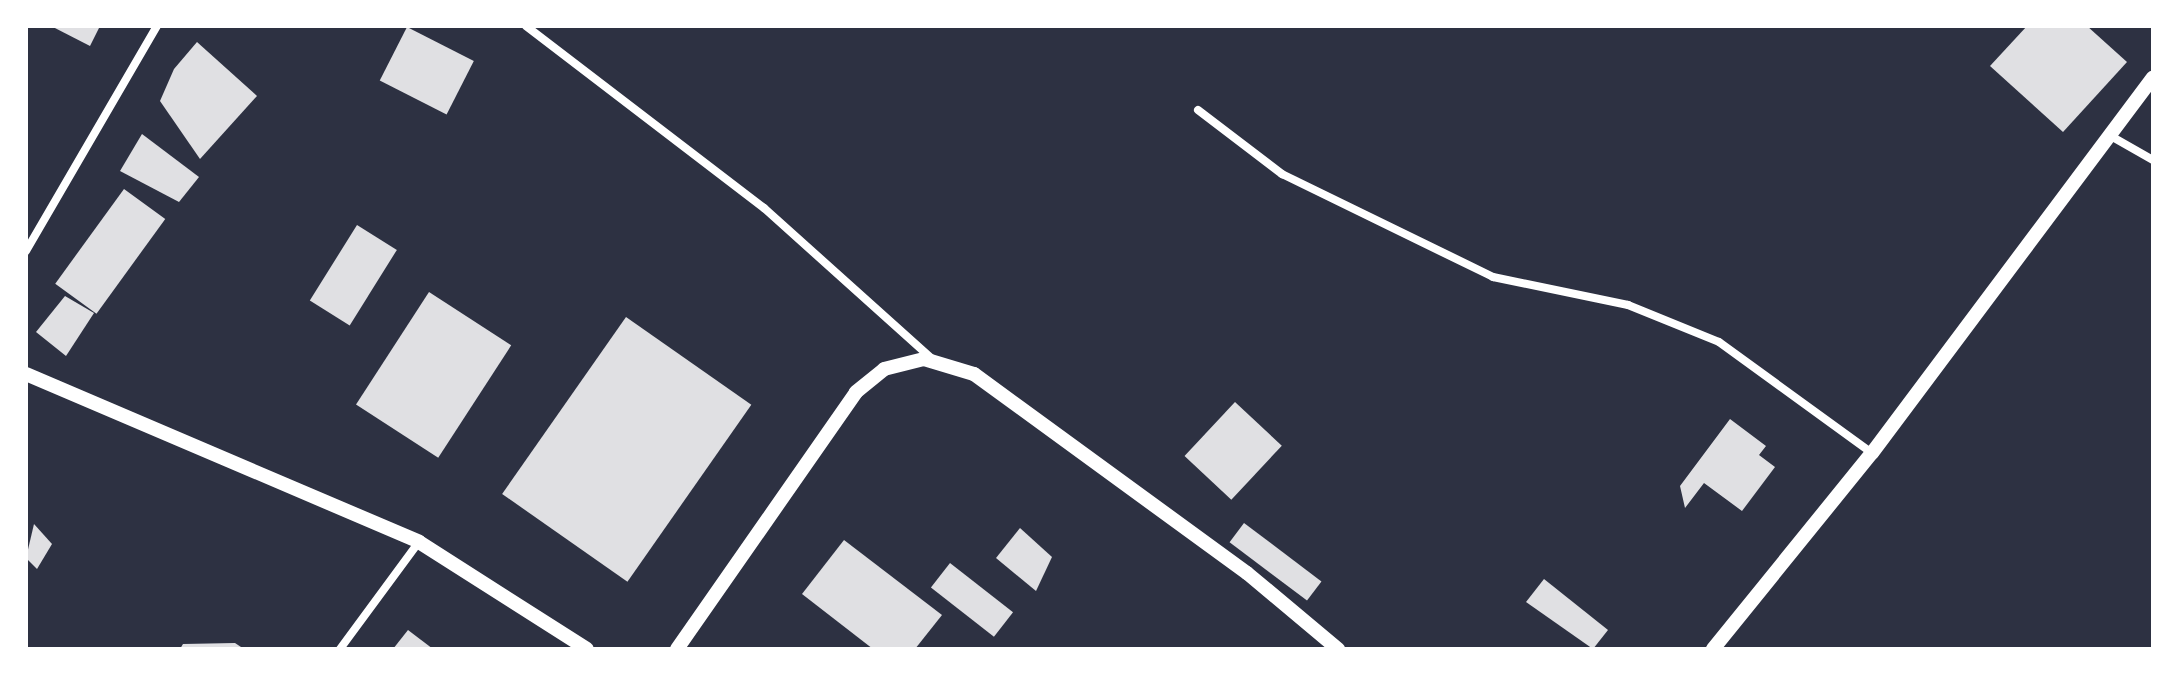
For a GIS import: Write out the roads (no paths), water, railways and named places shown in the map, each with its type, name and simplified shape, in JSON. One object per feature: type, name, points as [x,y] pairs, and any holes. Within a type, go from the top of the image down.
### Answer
[{"type":"street","points":[[26,251],[157,26]]},
{"type":"street","points":[[526,26],[764,208],[932,359],[974,374],[1247,573],[1338,649]]},
{"type":"street","points":[[1713,649],[1872,453],[2153,77]]},
{"type":"street","points":[[1198,110],[1282,174],[1493,277],[1628,305],[1719,342],[1872,453]]},
{"type":"street","points":[[2109,135],[2153,160]]},
{"type":"street","points":[[677,649],[856,392],[897,364],[932,359]]},
{"type":"street","points":[[26,374],[419,542],[587,649]]},
{"type":"street","points":[[340,649],[419,542]]}]
